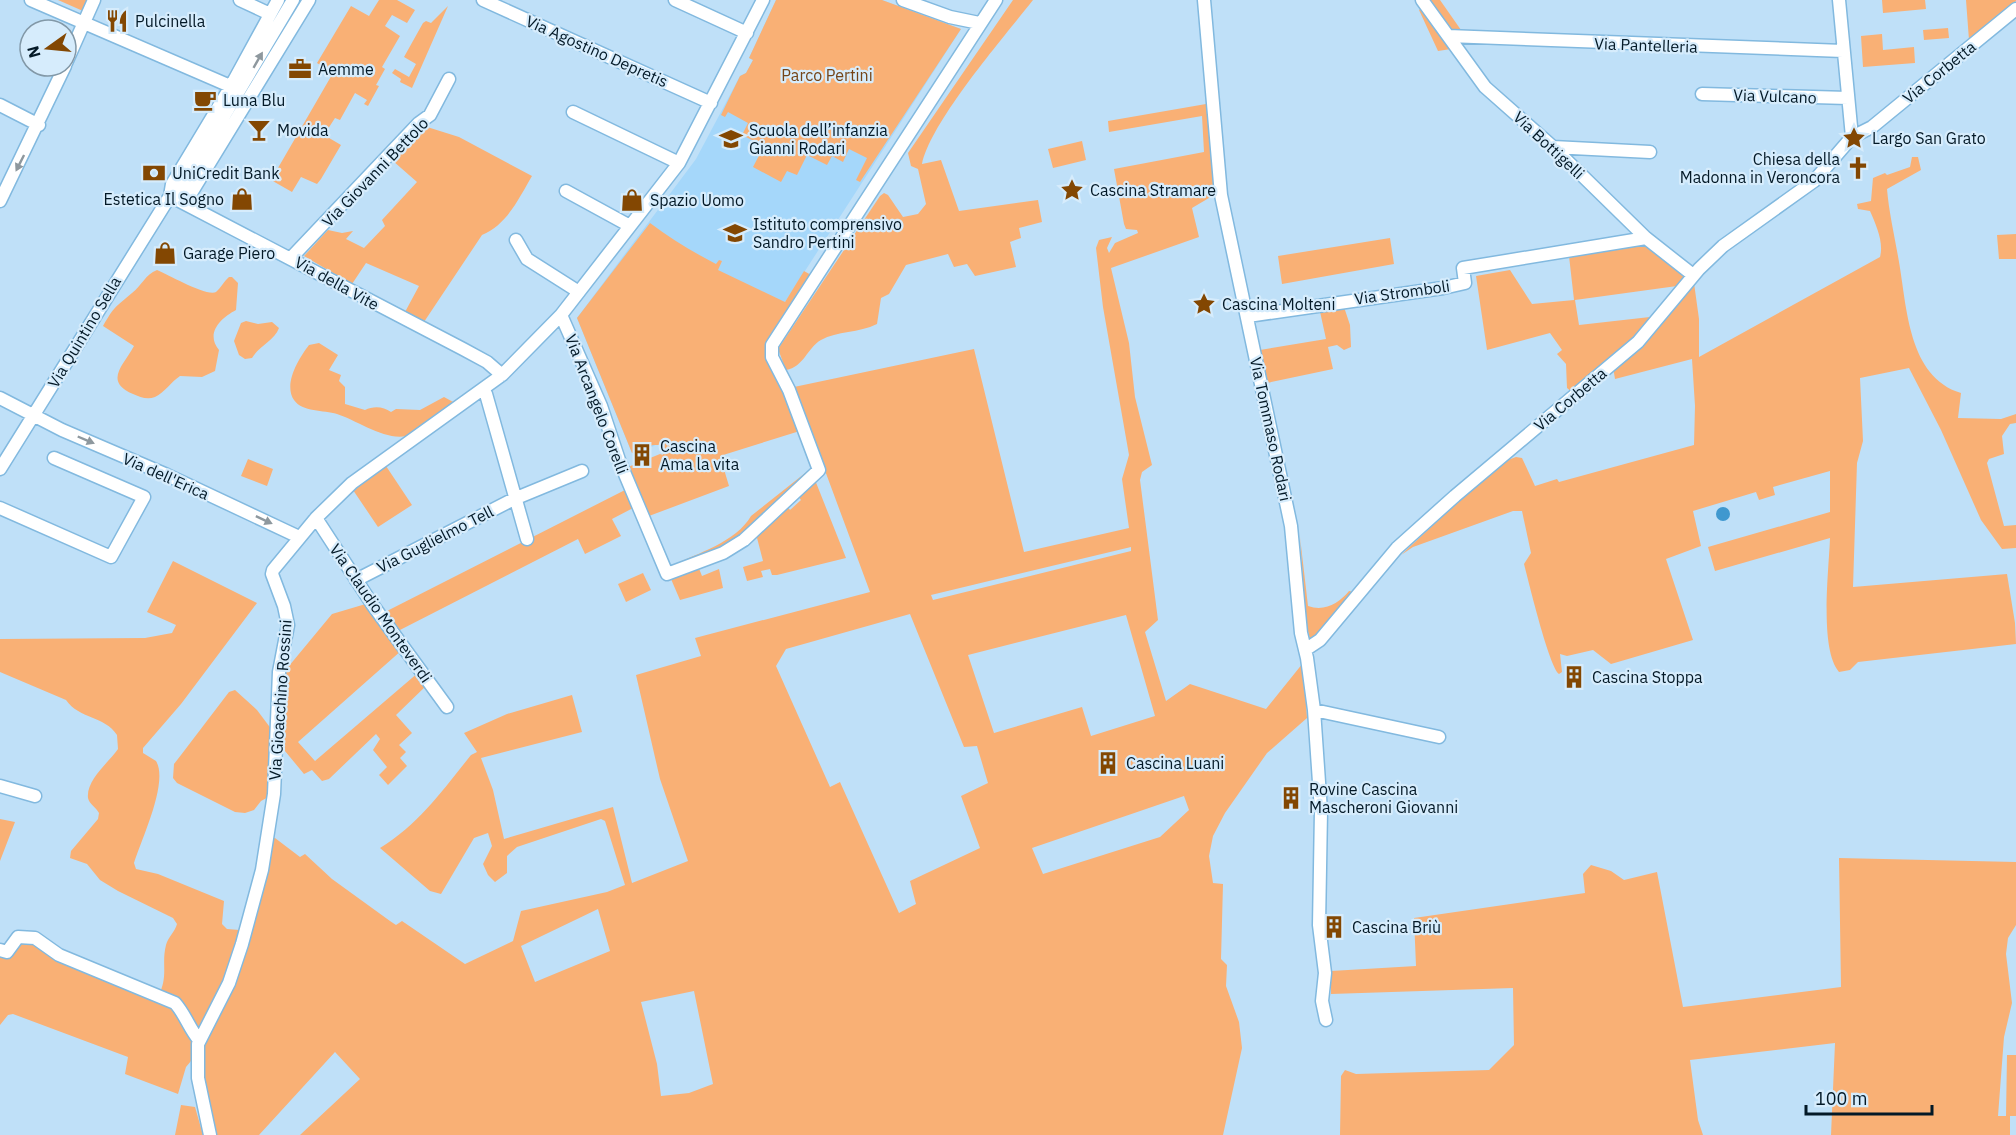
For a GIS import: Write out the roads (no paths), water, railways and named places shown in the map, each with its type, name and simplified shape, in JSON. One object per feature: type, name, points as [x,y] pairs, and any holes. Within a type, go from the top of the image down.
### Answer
[{"type":"street","points":[[31,0],[236,88]]},
{"type":"street","points":[[78,35],[94,0]]},
{"type":"street","points":[[240,0],[270,14]]},
{"type":"street","name":"Via Quintino Sella","points":[[185,203],[215,145],[236,88],[278,0]]},
{"type":"street","name":"Via Quintino Sella","points":[[0,469],[170,196],[172,184],[293,0]]},
{"type":"street","name":"Via Quintino Sella","points":[[170,196],[180,190],[215,145],[309,0]]},
{"type":"street","name":"Via Agostino Depretis","points":[[484,0],[711,103]]},
{"type":"street","points":[[675,0],[747,33]]},
{"type":"street","name":"Via Gioacchino Rossini","points":[[210,1135],[198,1078],[199,1040],[234,973],[263,861],[274,794],[279,672],[288,625],[284,606],[272,574],[316,518],[361,476],[502,375],[561,315],[679,163],[763,0]]},
{"type":"street","points":[[903,0],[950,17],[979,23],[996,0]]},
{"type":"street","name":"Via Tommaso Rodari","points":[[1204,0],[1221,195],[1291,526],[1301,633],[1314,710],[1321,861],[1319,925],[1325,973],[1322,1001],[1326,1020]]},
{"type":"street","name":"Via Bottigelli","points":[[1422,0],[1485,87],[1553,147],[1646,238],[1694,275]]},
{"type":"street","points":[[1839,0],[1848,98],[1857,135]]},
{"type":"street","name":"Via Corbetta","points":[[1305,651],[1320,640],[1397,548],[1471,482],[1638,342],[1694,275],[1730,240],[1814,181],[1857,135],[2016,9]]},
{"type":"street","name":"Via Arcangelo Corelli","points":[[561,315],[601,406],[619,460],[668,574],[723,553],[744,540],[819,470],[789,390],[772,357],[772,345],[979,23]]},
{"type":"street","name":"Via Pantelleria","points":[[1448,36],[1843,51]]},
{"type":"street","points":[[0,201],[39,125],[59,78]]},
{"type":"street","name":"Via Giovanni Bettolo","points":[[291,258],[419,123],[430,115],[450,78]]},
{"type":"street","name":"Via Vulcano","points":[[1702,94],[1848,98]]},
{"type":"street","points":[[0,105],[39,125]]},
{"type":"street","points":[[573,112],[679,163]]},
{"type":"street","points":[[1553,147],[1650,152]]},
{"type":"street","points":[[566,191],[630,226]]},
{"type":"street","name":"Via della Vite","points":[[170,196],[486,362],[502,375]]},
{"type":"street","name":"Via Stromboli","points":[[1248,316],[1443,288],[1465,283],[1463,268],[1646,238]]},
{"type":"street","points":[[516,240],[527,259],[579,292]]},
{"type":"street","name":"Via Guglielmo Tell","points":[[483,390],[487,396],[527,539]]},
{"type":"street","name":"Via dell'Erica","points":[[0,398],[299,537]]},
{"type":"street","points":[[0,508],[111,557],[144,497],[54,458]]},
{"type":"street","name":"Via Guglielmo Tell","points":[[356,580],[514,499],[582,471]]},
{"type":"street","name":"Via Claudio Monteverdi","points":[[316,518],[356,580],[447,707]]},
{"type":"street","points":[[1314,710],[1439,737]]},
{"type":"street","points":[[0,786],[35,796]]},
{"type":"street","points":[[0,950],[7,952],[18,937],[35,938],[59,955],[174,1003],[186,1015],[199,1040]]},
{"type":"place","name":"Pulcinella","points":[[117,21]]},
{"type":"place","name":"Aemme","points":[[300,69]]},
{"type":"place","name":"Luna Blu","points":[[205,100]]},
{"type":"place","name":"Movida","points":[[259,130]]},
{"type":"place","name":"Largo San Grato","points":[[1854,138]]},
{"type":"place","name":"Scuola dell’infanzia Gianni Rodari","points":[[731,139]]},
{"type":"place","name":"Chiesa della Madonna in Veroncora","points":[[1858,168]]},
{"type":"place","name":"UniCredit Bank","points":[[154,173]]},
{"type":"place","name":"Cascina Stramare","points":[[1072,190]]},
{"type":"place","name":"Estetica Il Sogno","points":[[242,199]]},
{"type":"place","name":"Spazio Uomo","points":[[632,200]]},
{"type":"place","name":"Istituto comprensivo Sandro Pertini","points":[[735,233]]},
{"type":"place","name":"Garage Piero","points":[[165,253]]},
{"type":"place","name":"Cascina Molteni","points":[[1204,304]]},
{"type":"place","name":"Cascina Ama la vita","points":[[642,455]]},
{"type":"place","name":"Cascina Stoppa","points":[[1574,677]]},
{"type":"place","name":"Cascina Luani","points":[[1108,763]]},
{"type":"place","name":"Rovine Cascina Mascheroni Giovanni","points":[[1291,798]]},
{"type":"place","name":"Cascina Briù","points":[[1334,927]]},
{"type":"park label","name":"Parco Pertini","points":[[827,75]]}]
